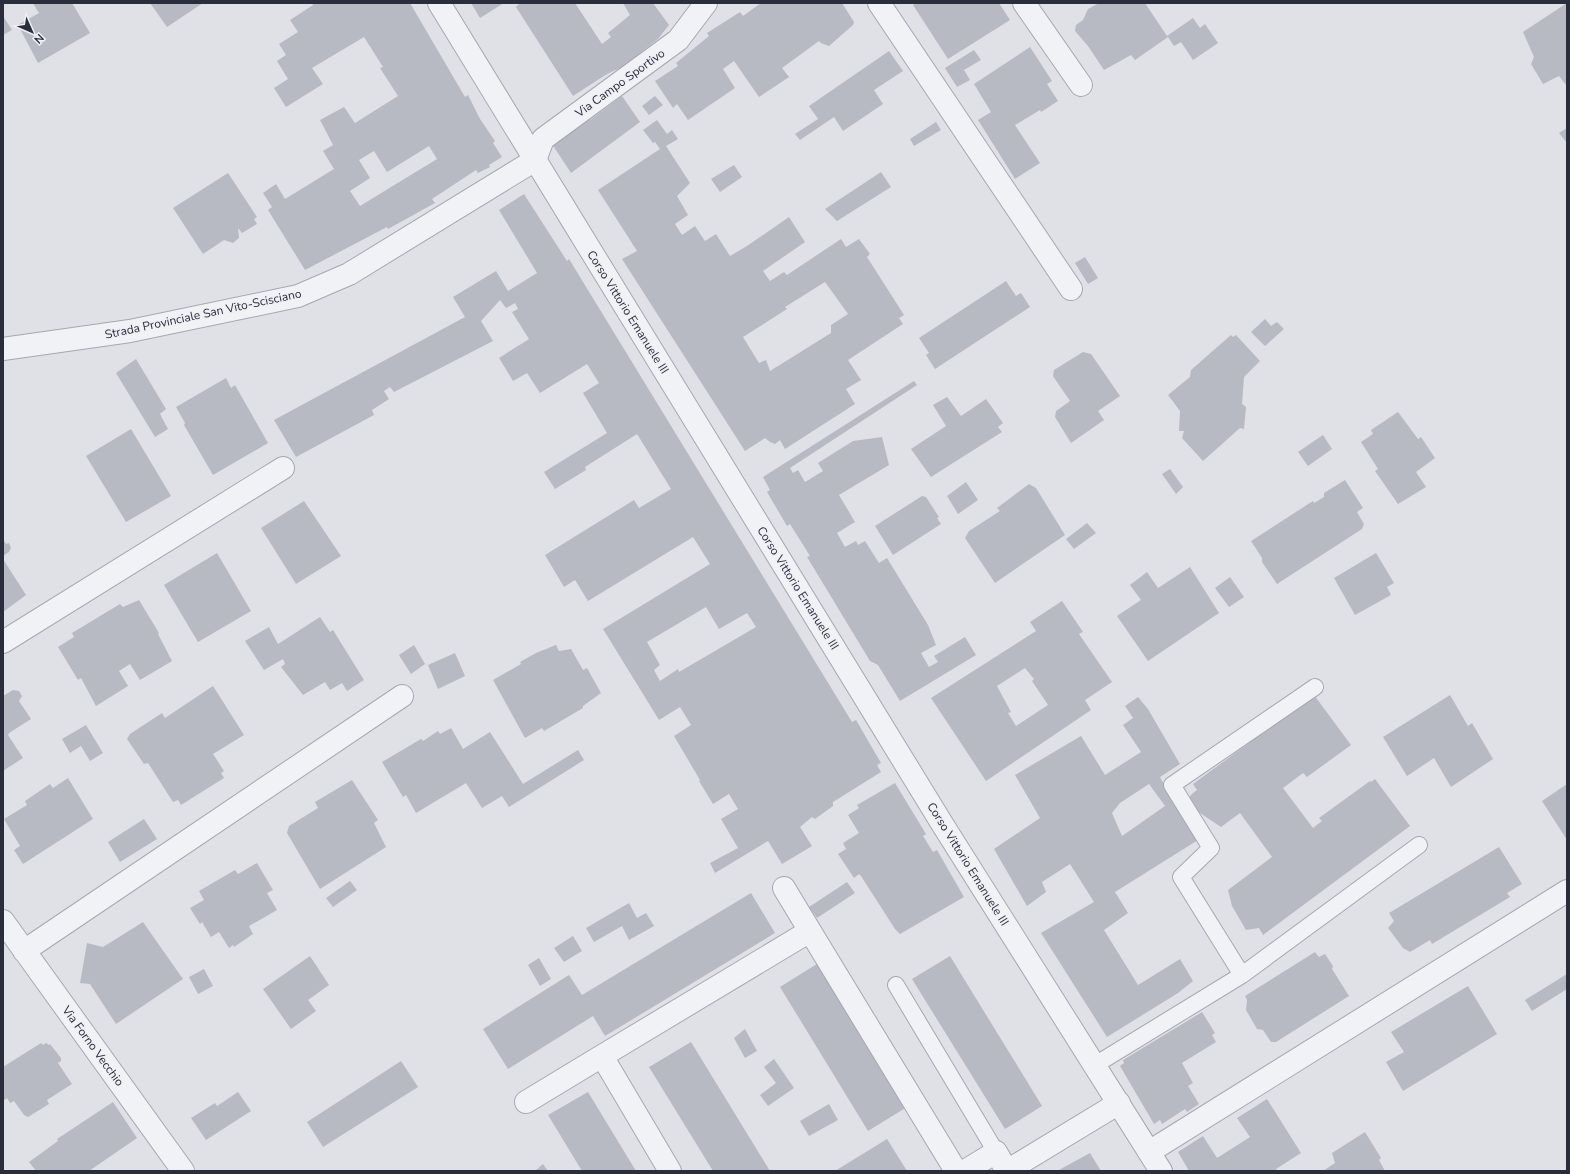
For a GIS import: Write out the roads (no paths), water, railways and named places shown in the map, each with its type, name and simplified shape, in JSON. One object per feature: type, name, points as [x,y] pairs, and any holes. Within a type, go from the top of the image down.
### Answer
[{"type":"street","name":"Corso Vittorio Emanuele III","points":[[439,3],[941,822],[1161,1171]]},
{"type":"street","name":"Via Campo Sportivo","points":[[535,160],[543,140],[678,40],[706,3]]},
{"type":"street","points":[[879,3],[1071,289]]},
{"type":"street","points":[[1024,3],[1081,85]]},
{"type":"street","name":"Strada Provinciale San Vito-Scisciano","points":[[3,349],[130,331],[298,296],[349,274],[535,160]]},
{"type":"street","points":[[3,642],[283,468]]},
{"type":"street","points":[[24,951],[402,696]]},
{"type":"street","points":[[784,888],[956,1171]]},
{"type":"street","points":[[1149,1152],[1567,891]]},
{"type":"street","name":"Via Forno Vecchio","points":[[3,921],[183,1171]]},
{"type":"street","points":[[526,1102],[810,931]]},
{"type":"street","points":[[602,1056],[670,1171]]},
{"type":"street","points":[[965,1171],[996,1152],[1007,1170],[1119,1103]]},
{"type":"lane","points":[[1242,975],[1181,877],[1211,848],[1172,785],[1314,687]]},
{"type":"lane","points":[[1095,1065],[1242,975],[1419,845]]},
{"type":"lane","points":[[896,985],[996,1152]]}]
